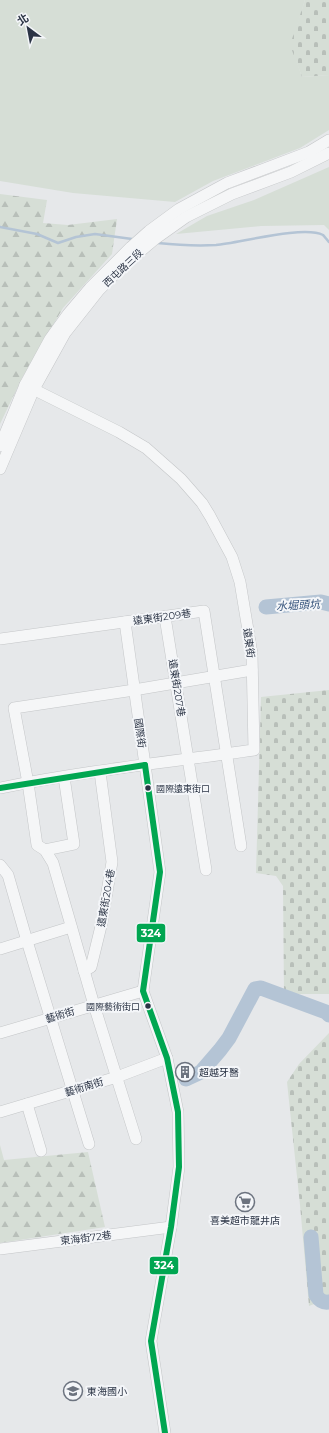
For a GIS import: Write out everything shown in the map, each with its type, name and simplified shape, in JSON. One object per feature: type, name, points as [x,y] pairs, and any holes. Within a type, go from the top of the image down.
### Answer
[{"type":"street","name":"西屯路三段","points":[[0,469],[30,387],[50,339],[68,314],[90,288],[149,231],[179,209],[227,183],[309,152],[329,140]]},
{"type":"street","name":"西屯路三段","points":[[0,446],[30,387],[65,333],[99,290],[122,266],[186,217],[232,194],[291,172],[329,153]]},
{"type":"street","name":"遠東街","points":[[0,788],[64,777],[254,750],[252,654],[237,571],[225,543],[202,503],[170,468],[146,448],[119,432],[30,387]]},
{"type":"street","name":"遠東街209巷","points":[[0,639],[204,611],[241,846]]},
{"type":"street","name":"遠東街207巷","points":[[165,617],[177,683],[206,870]]},
{"type":"street","name":"國際街","points":[[125,622],[160,872],[143,990],[167,1058],[178,1112],[179,1168],[171,1227],[151,1341],[165,1433]]},
{"type":"street","points":[[136,1139],[94,1005],[53,863],[41,847],[14,708],[252,670]]},
{"type":"street","name":"遠東街204巷","points":[[84,971],[91,967],[102,922],[112,862],[100,772]]},
{"type":"street","points":[[41,847],[74,844],[64,777]]},
{"type":"street","points":[[0,865],[8,875],[89,1144]]},
{"type":"street","points":[[0,948],[71,927]]},
{"type":"street","name":"藝術街","points":[[0,1033],[143,990]]},
{"type":"street","name":"藝術南街","points":[[0,1112],[116,1077],[167,1058]]},
{"type":"street","points":[[27,1104],[41,1151]]},
{"type":"street","name":"東海街72巷","points":[[0,1249],[171,1227]]},
{"type":"green space","points":[[0,0],[305,0],[291,45],[302,77],[329,75],[329,130],[300,148],[213,181],[175,202],[73,193],[0,181]]},
{"type":"green space","points":[[305,0],[329,0],[329,75],[302,77],[290,45]]},
{"type":"green space","points":[[329,167],[329,230],[324,225],[261,226],[176,234],[207,216],[254,200]]},
{"type":"green space","points":[[0,194],[47,200],[43,223],[68,225],[117,219],[112,254],[63,308],[22,378],[0,424]]},
{"type":"green space","points":[[329,690],[329,994],[284,994],[283,886],[276,876],[256,873],[261,697]]},
{"type":"green space","points":[[329,1033],[329,1298],[309,1306],[287,1082],[299,1064]]},
{"type":"green space","points":[[0,1145],[4,1160],[88,1152],[105,1227],[0,1243]]},
{"type":"waterway","points":[[0,227],[37,234],[58,243],[76,237],[95,234],[132,239]]},
{"type":"waterway","points":[[158,243],[216,245],[287,233],[302,232],[314,232],[323,235],[329,242]]},
{"type":"waterway","name":"水堀頭坑","points":[[266,607],[321,602],[329,604]]},
{"type":"waterway","points":[[186,1079],[201,1072],[220,1050],[229,1038],[255,989],[261,988],[326,1012],[329,1015]]},
{"type":"waterway","points":[[311,1237],[316,1295],[321,1301],[329,1302]]},
{"type":"transit line","name":"324","points":[[145,765],[160,872],[143,991],[167,1058],[178,1112],[179,1167],[171,1227],[151,1341],[165,1433]]},
{"type":"transit line","name":"324","points":[[0,788],[145,765]]},
{"type":"place","name":"國際遠東街口","points":[[148,788]]},
{"type":"place","name":"國際藝術街口","points":[[148,1006]]},
{"type":"place","name":"超越牙醫","points":[[185,1072]]},
{"type":"place","name":"喜美超市龍井店","points":[[245,1202]]},
{"type":"place","name":"東海國小","points":[[73,1391]]}]
